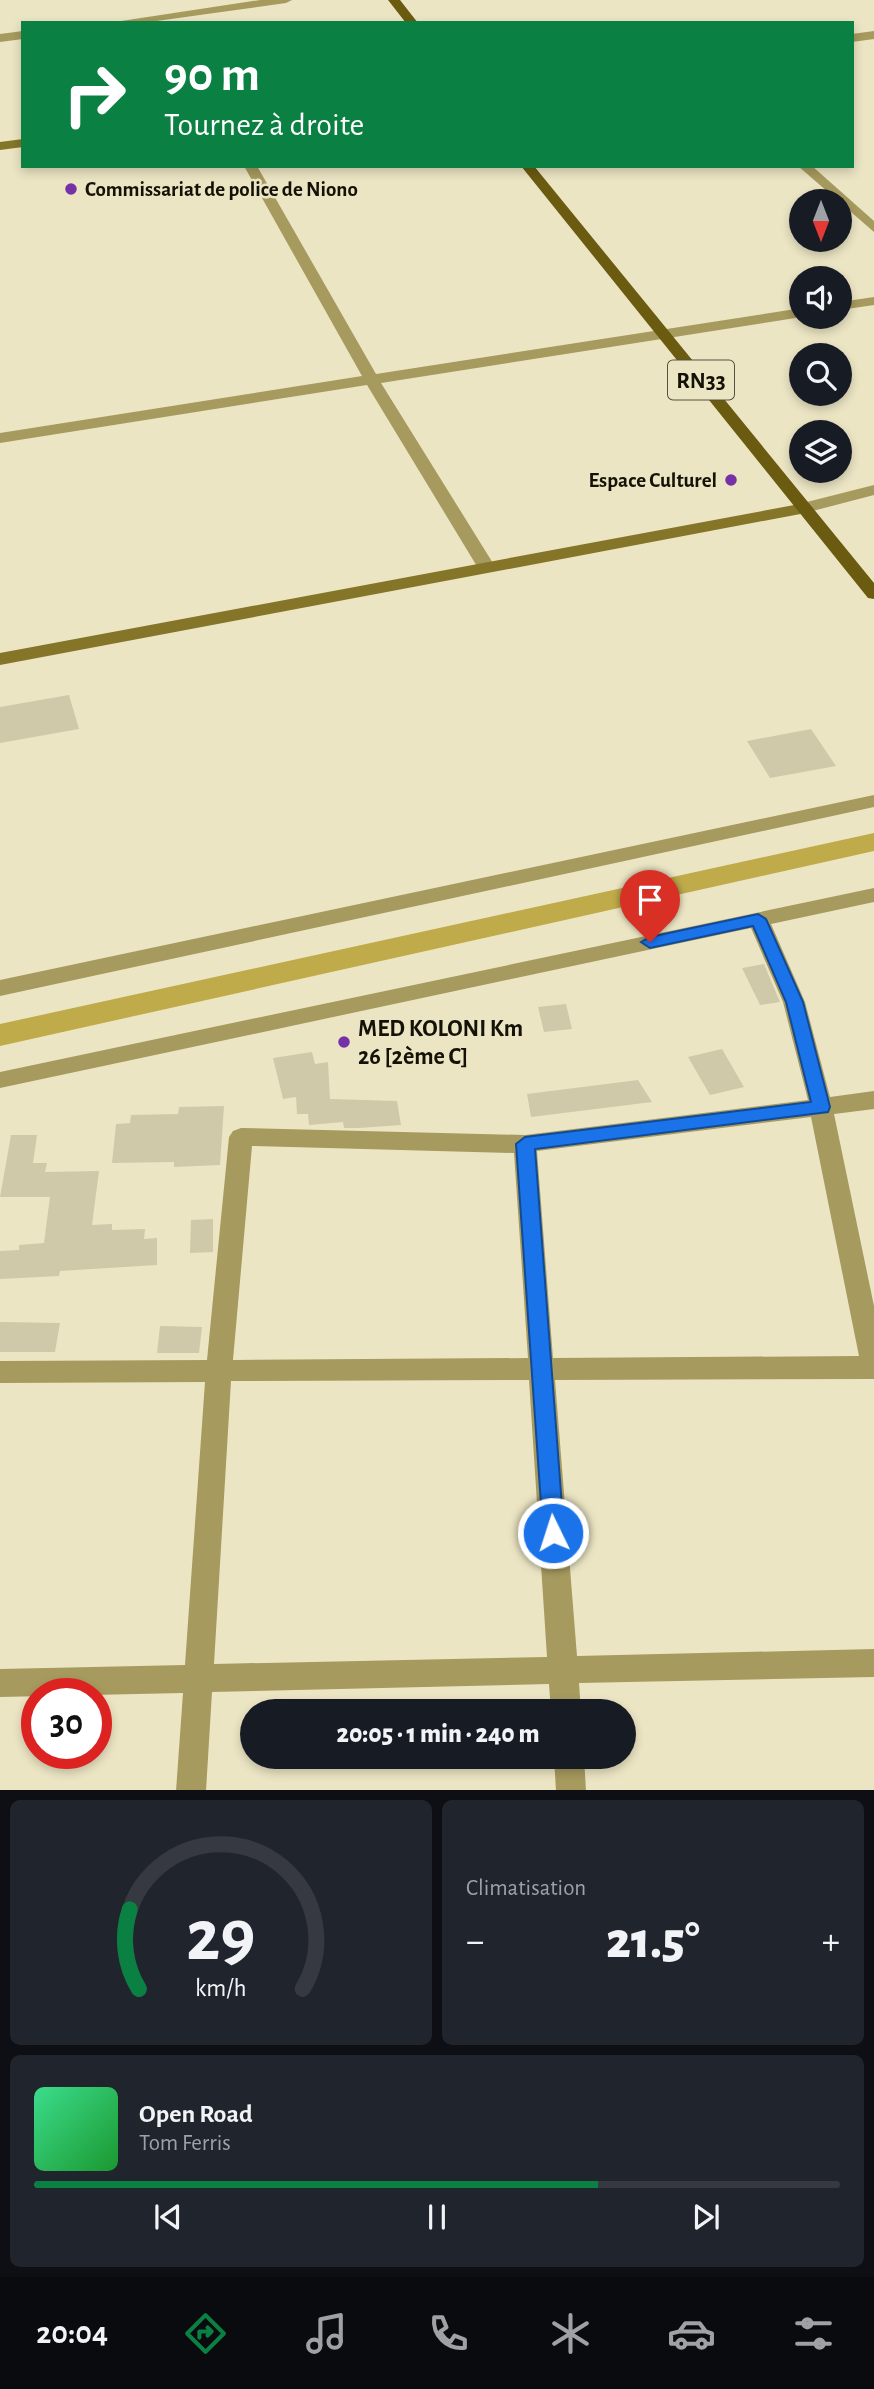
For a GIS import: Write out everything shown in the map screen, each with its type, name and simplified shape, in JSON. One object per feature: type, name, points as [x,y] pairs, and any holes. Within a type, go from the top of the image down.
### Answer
[{"type":"main road","points":[[394,0],[410,21]]},
{"type":"main road","name":"RN33","points":[[529,168],[874,594]]},
{"type":"street","points":[[168,0],[192,12],[203,21]]},
{"type":"street","points":[[128,21],[286,0]]},
{"type":"street","points":[[0,38],[21,35]]},
{"type":"street","points":[[854,38],[874,36]]},
{"type":"street","points":[[0,146],[21,143]]},
{"type":"street","points":[[251,168],[371,379],[487,568]]},
{"type":"street","points":[[806,168],[874,228]]},
{"type":"street","points":[[852,304],[874,301]]},
{"type":"street","points":[[0,438],[789,314]]},
{"type":"street","points":[[0,659],[805,508],[874,490]]},
{"type":"street","points":[[0,988],[874,801]]},
{"type":"street","points":[[0,1080],[874,895]]},
{"type":"street","points":[[0,1372],[874,1367],[821,1107],[794,1002],[758,919]]},
{"type":"street","points":[[191,1790],[219,1370],[241,1137],[525,1144],[874,1100]]},
{"type":"street","points":[[525,1144],[565,1699]]},
{"type":"street","points":[[0,1683],[874,1663]]},
{"type":"street","points":[[570,1769],[571,1790]]},
{"type":"building","points":[[69,695],[79,729],[0,743],[0,707]]},
{"type":"building","points":[[811,729],[836,766],[770,778],[747,741]]},
{"type":"building","points":[[764,964],[780,1002],[760,1005],[742,968]]},
{"type":"building","points":[[566,1004],[572,1029],[544,1032],[538,1007]]},
{"type":"building","points":[[722,1049],[744,1087],[710,1095],[688,1057]]},
{"type":"building","points":[[312,1052],[315,1064],[328,1062],[330,1099],[397,1101],[401,1125],[344,1128],[343,1122],[309,1125],[308,1114],[297,1114],[296,1097],[283,1099],[273,1058]]},
{"type":"building","points":[[638,1080],[652,1102],[531,1117],[527,1094]]},
{"type":"building","points":[[224,1106],[220,1165],[174,1167],[174,1162],[112,1163],[116,1124],[130,1123],[131,1115],[178,1114],[179,1107]]},
{"type":"building","points":[[11,1135],[37,1135],[33,1163],[47,1163],[45,1172],[99,1171],[92,1225],[112,1224],[112,1230],[145,1229],[144,1239],[157,1238],[157,1265],[60,1271],[59,1276],[0,1279],[0,1251],[19,1250],[19,1245],[44,1243],[50,1197],[0,1197]]},
{"type":"building","points":[[213,1219],[213,1252],[190,1253],[191,1220]]},
{"type":"building","points":[[0,1322],[60,1323],[55,1352],[0,1352]]},
{"type":"building","points":[[160,1326],[202,1327],[199,1353],[157,1353]]},
{"type":"waterway","points":[[0,1035],[874,842]]},
{"type":"place","name":"Commissariat de police de Niono","points":[[71,189]]},
{"type":"place","name":"Espace Culturel","points":[[731,480]]},
{"type":"place","name":"MED KOLONI Km 26 [2ème C]","points":[[344,1042]]},
{"type":"route","points":[[553,1533],[525,1144],[821,1107],[794,1002],[758,919],[650,942]]}]
